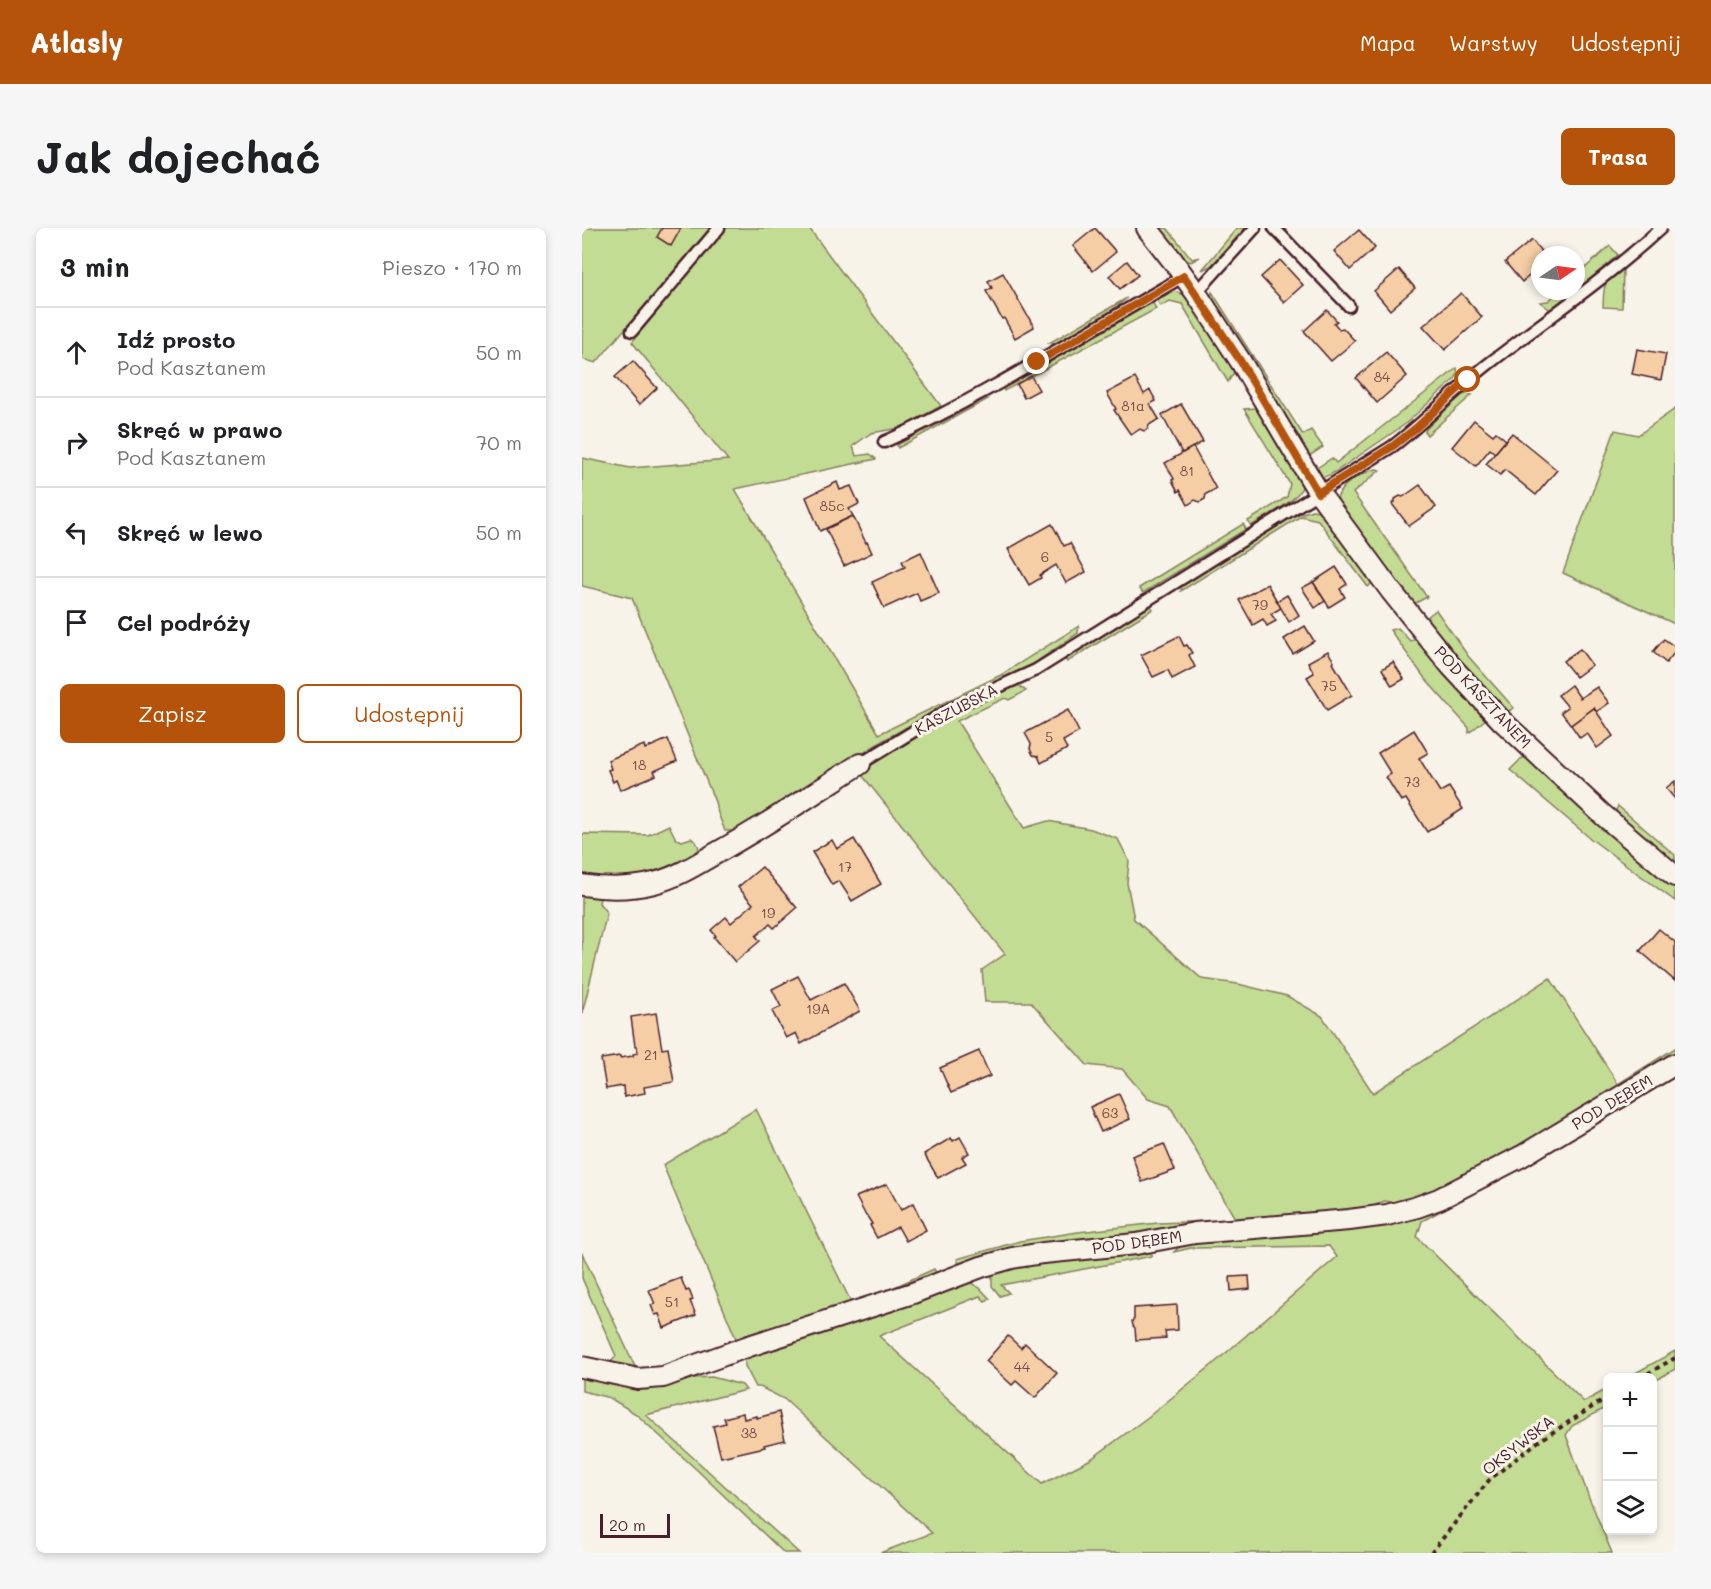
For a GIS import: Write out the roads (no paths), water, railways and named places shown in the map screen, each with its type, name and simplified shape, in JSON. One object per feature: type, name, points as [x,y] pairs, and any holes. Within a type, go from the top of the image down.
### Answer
[{"type":"street","name":"POD KASZTANEM","points":[[1147,228],[1196,293],[1247,372],[1318,493],[1391,591],[1458,674],[1502,721],[1603,815],[1675,876]]},
{"type":"street","name":"KASZUBSKA","points":[[582,885],[624,888],[657,882],[672,876],[751,833],[860,764]]},
{"type":"street","name":"POD DĘBEM","points":[[582,1367],[638,1379],[663,1377],[1012,1258],[1136,1244],[1195,1233],[1349,1220],[1407,1210],[1439,1199],[1522,1156],[1675,1064]]},
{"type":"lane","points":[[632,331],[719,228]]},
{"type":"lane","points":[[1196,293],[1255,228]]},
{"type":"lane","points":[[1274,228],[1349,306]]},
{"type":"lane","points":[[1318,493],[1393,446],[1468,380],[1661,228]]},
{"type":"lane","points":[[884,442],[936,417],[1027,367],[1184,276]]},
{"type":"lane","name":"KASZUBSKA","points":[[860,764],[950,709],[1036,669],[1318,493]]}]
